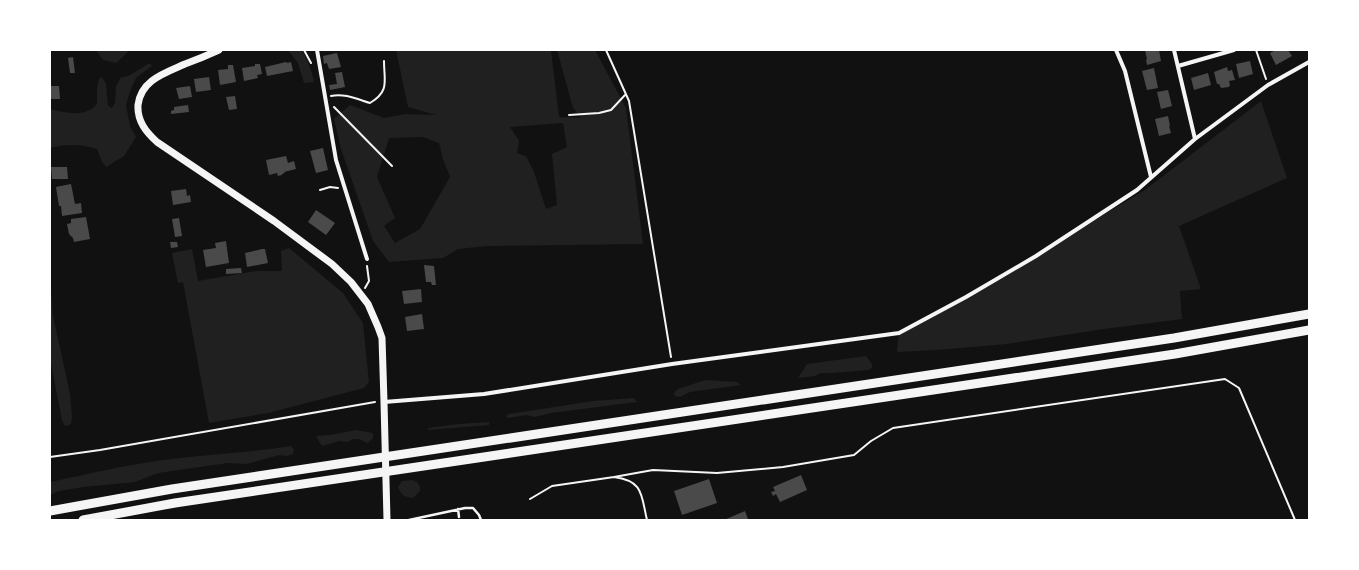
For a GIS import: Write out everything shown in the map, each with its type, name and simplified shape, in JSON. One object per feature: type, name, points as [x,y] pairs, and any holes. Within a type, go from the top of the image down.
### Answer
[{"type":"highway","points":[[50,511],[234,480],[1174,338],[1309,314]]},
{"type":"highway","points":[[83,520],[182,502],[1175,354],[1309,330]]},
{"type":"main road","points":[[219,50],[160,74],[150,82],[144,88],[140,97],[138,107],[139,117],[143,127],[157,142],[274,221],[332,264],[351,282],[360,294],[374,317],[382,338],[387,520]]},
{"type":"street","points":[[317,50],[336,160],[367,259]]},
{"type":"street","points":[[1116,50],[1125,71],[1151,177]]},
{"type":"street","points":[[1174,50],[1195,139]]},
{"type":"street","points":[[1178,66],[1234,50]]},
{"type":"street","points":[[384,402],[484,394],[672,364],[898,333],[966,297],[1036,256],[1137,190],[1195,139],[1268,85],[1309,62]]},
{"type":"lane","points":[[409,520],[458,509],[473,508],[481,520]]},
{"type":"lane","points":[[458,509],[459,517]]},
{"type":"path","points":[[606,50],[626,95],[630,109],[672,364]]},
{"type":"path","points":[[1256,50],[1268,85]]},
{"type":"path","points":[[326,97],[346,95],[370,103],[379,98],[383,92],[385,82],[384,61]]},
{"type":"path","points":[[569,115],[599,113],[611,110],[626,95]]},
{"type":"path","points":[[326,97],[392,166]]},
{"type":"path","points":[[320,190],[334,186]]},
{"type":"path","points":[[360,294],[367,286],[367,259]]},
{"type":"path","points":[[530,499],[552,486],[653,470],[716,473],[783,468],[854,455],[871,441],[894,428],[1225,379],[1239,388],[1295,520]]},
{"type":"path","points":[[50,457],[115,448],[384,402]]},
{"type":"path","points":[[614,477],[632,481],[640,491],[647,520]]},
{"type":"shaded area","points":[[96,50],[130,50],[116,63],[103,60]]},
{"type":"shaded area","points":[[288,50],[301,50],[306,57],[314,82],[304,83],[298,63]]},
{"type":"shaded area","points":[[396,50],[551,50],[559,117],[582,118],[573,108],[557,50],[595,50],[626,108],[643,244],[487,246],[458,249],[443,258],[389,262],[373,241],[341,149],[334,119],[350,105],[384,118],[405,114],[436,115],[408,107]],"holes":[[[563,123],[567,147],[552,154],[557,205],[546,209],[534,172],[526,156],[517,153],[519,141],[510,127]],[[423,137],[439,143],[450,177],[420,229],[395,243],[384,226],[395,218],[377,177],[389,138]]]},
{"type":"shaded area","points":[[150,63],[152,66],[136,78],[126,105],[130,126],[136,137],[124,156],[106,167],[102,162],[97,149],[74,145],[50,148],[50,109],[62,112],[81,113],[92,108],[97,104],[97,87],[99,79],[102,77],[106,84],[108,106],[112,108],[115,103],[116,87],[120,78],[128,76]]},
{"type":"shaded area","points":[[1261,101],[1287,178],[1179,226],[1201,289],[1180,291],[1182,319],[1007,344],[897,352],[899,333],[966,297],[1145,190]]},
{"type":"shaded area","points":[[289,248],[343,293],[363,323],[369,382],[364,388],[268,413],[209,423],[183,282],[178,283],[172,253],[192,249],[198,281],[256,271],[282,271],[281,251]]},
{"type":"shaded area","points":[[50,277],[53,316],[70,394],[72,417],[71,424],[67,426],[64,425],[62,420],[50,359]]},
{"type":"shaded area","points":[[866,356],[872,364],[872,368],[868,370],[821,373],[815,376],[798,378],[807,364]]},
{"type":"shaded area","points":[[705,380],[737,382],[741,385],[690,392],[680,397],[675,396],[674,393],[678,389]]},
{"type":"shaded area","points":[[634,398],[637,402],[551,413],[535,417],[527,415],[508,418],[506,416],[509,414],[593,401]]},
{"type":"shaded area","points":[[489,422],[489,425],[428,430],[428,428]]},
{"type":"shaded area","points":[[356,430],[373,433],[373,438],[368,443],[358,439],[353,439],[347,442],[340,441],[322,446],[316,436],[330,435]]},
{"type":"shaded area","points":[[291,446],[294,449],[293,454],[286,456],[279,455],[247,464],[228,463],[158,473],[135,482],[83,487],[59,491],[50,495],[50,482],[135,464]]},
{"type":"shaded area","points":[[413,480],[417,482],[420,487],[420,491],[413,498],[403,495],[398,487],[402,481]]},
{"type":"building","points":[[1145,50],[1159,50],[1161,61],[1147,65]]},
{"type":"building","points":[[1276,50],[1288,50],[1292,56],[1276,65],[1270,53]]},
{"type":"building","points":[[337,53],[341,67],[329,69],[327,63],[324,64],[323,56]]},
{"type":"building","points":[[73,57],[75,73],[70,73],[68,58]]},
{"type":"building","points":[[1250,61],[1253,74],[1239,78],[1236,64]]},
{"type":"building","points":[[291,62],[293,71],[267,76],[265,67]]},
{"type":"building","points":[[255,64],[260,64],[262,74],[257,75],[258,78],[244,81],[242,68],[255,66]]},
{"type":"building","points":[[228,65],[233,65],[236,82],[220,85],[218,70],[228,69]]},
{"type":"building","points":[[1227,67],[1228,71],[1232,70],[1235,80],[1229,81],[1229,87],[1221,88],[1219,84],[1217,84],[1214,72]]},
{"type":"building","points":[[1154,68],[1158,88],[1147,90],[1142,71]]},
{"type":"building","points":[[342,72],[345,87],[330,90],[329,85],[337,84],[335,73]]},
{"type":"building","points":[[1208,73],[1211,85],[1194,90],[1191,78]]},
{"type":"building","points":[[209,77],[211,90],[196,92],[194,79]]},
{"type":"building","points":[[50,86],[59,86],[60,99],[50,99]]},
{"type":"building","points":[[190,86],[192,97],[179,99],[176,88]]},
{"type":"building","points":[[1168,90],[1172,106],[1161,109],[1157,92]]},
{"type":"building","points":[[235,96],[237,109],[229,110],[226,97]]},
{"type":"building","points":[[188,105],[189,112],[171,114],[174,107]]},
{"type":"building","points":[[1168,116],[1171,133],[1159,136],[1155,119]]},
{"type":"building","points":[[323,148],[328,170],[316,173],[310,151]]},
{"type":"building","points":[[286,156],[288,163],[294,161],[296,169],[284,172],[285,173],[278,176],[277,173],[269,175],[266,160]]},
{"type":"building","points":[[51,167],[67,167],[68,179],[52,179]]},
{"type":"building","points":[[71,184],[75,204],[81,203],[82,213],[62,216],[56,187]]},
{"type":"building","points":[[186,189],[187,196],[190,195],[191,202],[173,205],[171,191]]},
{"type":"building","points":[[316,210],[335,223],[326,235],[308,222]]},
{"type":"building","points":[[86,217],[90,239],[74,242],[73,238],[69,234],[67,224],[71,223],[71,219]]},
{"type":"building","points":[[179,218],[182,236],[175,237],[172,219]]},
{"type":"building","points":[[226,241],[229,263],[206,267],[203,250],[216,248],[215,243]]},
{"type":"building","points":[[170,242],[177,242],[178,247],[171,248]]},
{"type":"building","points":[[265,249],[268,263],[247,267],[245,253]]},
{"type":"building","points":[[424,265],[434,266],[436,285],[432,285],[431,282],[426,282]]},
{"type":"building","points":[[241,268],[242,273],[226,274],[226,269]]},
{"type":"building","points":[[421,289],[422,302],[404,304],[402,291]]},
{"type":"building","points":[[422,314],[424,329],[407,331],[405,317]]},
{"type":"building","points":[[801,475],[807,490],[780,502],[776,494],[773,496],[771,492],[775,491],[773,487]]},
{"type":"building","points":[[709,479],[717,503],[682,515],[674,491]]},
{"type":"building","points":[[745,511],[748,519],[724,520]]}]
